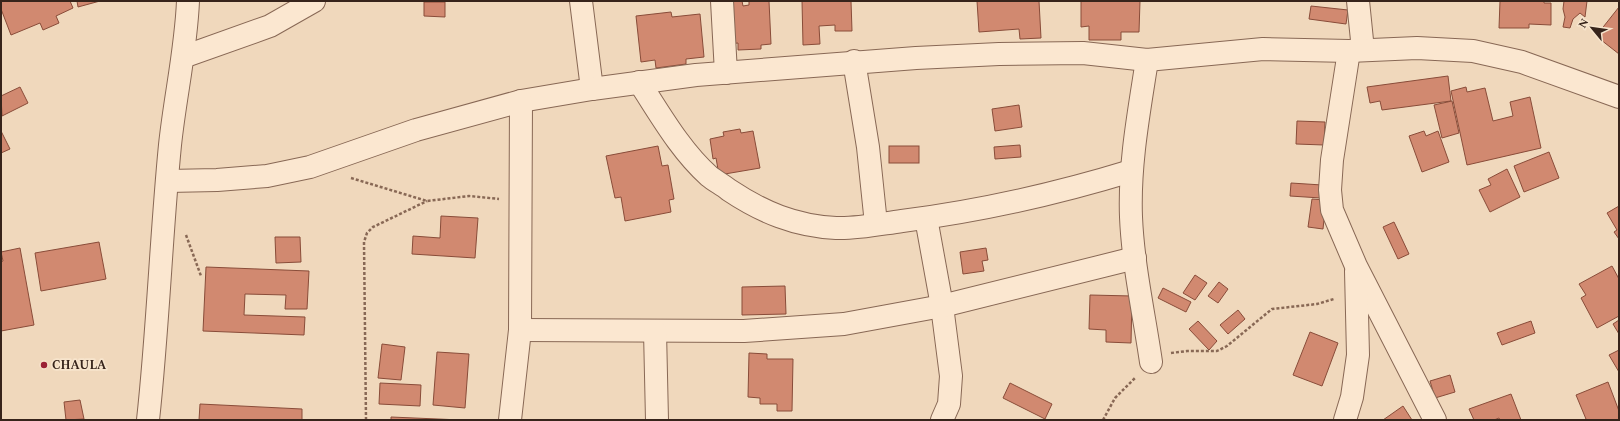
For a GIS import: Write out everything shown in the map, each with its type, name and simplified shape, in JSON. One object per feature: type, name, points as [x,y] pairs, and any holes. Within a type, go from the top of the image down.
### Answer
[{"type":"street","points":[[148,420],[154,363],[161,244],[171,138],[183,57],[188,1]]},
{"type":"street","points":[[183,57],[270,26],[314,1]]},
{"type":"street","points":[[581,1],[592,89]]},
{"type":"street","points":[[722,1],[726,73]]},
{"type":"street","points":[[1358,1],[1356,51],[1332,160],[1330,190],[1332,210],[1356,266],[1435,420]]},
{"type":"street","points":[[168,181],[217,180],[267,176],[310,167],[416,130],[521,101],[639,82],[854,61],[999,54],[1076,53],[1147,60],[1263,49],[1356,51],[1417,48],[1473,51],[1522,62],[1619,97]]},
{"type":"street","points":[[1147,60],[1131,171],[1131,217],[1134,258],[1151,362]]},
{"type":"street","points":[[854,61],[868,147],[876,224]]},
{"type":"street","points":[[639,82],[661,117],[691,157],[710,177],[768,213],[800,223],[836,228],[926,218],[1000,206],[1084,186],[1131,171]]},
{"type":"street","points":[[510,420],[520,330],[521,101]]},
{"type":"street","points":[[926,218],[942,306],[951,376],[949,404],[942,420]]},
{"type":"street","points":[[520,330],[744,331],[844,324],[942,306],[1134,258]]},
{"type":"street","points":[[1345,420],[1352,397],[1358,355],[1356,266]]},
{"type":"street","points":[[655,331],[657,420]]},
{"type":"path","points":[[344,176],[427,201]]},
{"type":"path","points":[[366,420],[364,242],[367,232],[373,227],[427,201],[469,196],[521,200]]},
{"type":"path","points":[[1103,420],[1115,398],[1151,362],[1167,354],[1187,351],[1217,351],[1227,346],[1272,309],[1317,304],[1356,288]]},
{"type":"building","points":[[1,1],[70,1],[73,8],[56,16],[59,23],[43,30],[40,23],[11,35],[1,9]]},
{"type":"building","points":[[77,1],[100,1],[78,7]]},
{"type":"building","points":[[726,1],[742,1],[743,6],[749,5],[749,1],[769,1],[771,44],[761,45],[761,49],[738,50],[738,43],[728,44]]},
{"type":"building","points":[[802,1],[851,1],[852,31],[835,31],[835,25],[819,26],[820,44],[803,45]]},
{"type":"building","points":[[977,1],[1039,1],[1041,38],[1020,39],[1019,29],[979,32]]},
{"type":"building","points":[[1081,1],[1140,1],[1139,32],[1121,32],[1121,40],[1089,40],[1089,26],[1081,27]]},
{"type":"building","points":[[1500,1],[1544,1],[1544,3],[1551,3],[1551,25],[1529,24],[1529,28],[1499,28]]},
{"type":"building","points":[[1564,1],[1587,1],[1585,17],[1580,13],[1573,19],[1570,28],[1563,27],[1565,17],[1563,9]]},
{"type":"building","points":[[424,2],[445,2],[445,17],[424,16]]},
{"type":"building","points":[[1311,6],[1348,10],[1346,24],[1309,19]]},
{"type":"building","points":[[1619,7],[1619,54],[1596,36]]},
{"type":"building","points":[[671,12],[672,17],[700,14],[704,57],[686,59],[686,64],[656,68],[655,60],[641,62],[636,16]]},
{"type":"building","points":[[1448,76],[1451,101],[1382,110],[1380,101],[1370,103],[1367,87]]},
{"type":"building","points":[[20,87],[28,103],[2,116],[1,96]]},
{"type":"building","points":[[1466,87],[1467,92],[1485,88],[1493,121],[1513,116],[1510,102],[1530,97],[1541,148],[1467,165],[1451,91]]},
{"type":"building","points":[[1452,101],[1459,133],[1442,138],[1434,105]]},
{"type":"building","points":[[1019,105],[1022,127],[995,131],[992,109]]},
{"type":"building","points":[[1297,121],[1325,122],[1324,145],[1296,144]]},
{"type":"building","points":[[740,129],[741,133],[753,131],[760,168],[719,175],[716,158],[713,159],[710,139],[724,136],[723,132]]},
{"type":"building","points":[[1,131],[10,149],[1,153]]},
{"type":"building","points":[[1424,131],[1426,136],[1438,131],[1449,162],[1422,172],[1409,136]]},
{"type":"building","points":[[1020,145],[1021,157],[995,159],[994,147]]},
{"type":"building","points":[[658,146],[662,166],[668,165],[674,199],[669,200],[671,212],[625,221],[621,197],[615,198],[606,156]]},
{"type":"building","points":[[889,146],[919,146],[919,163],[889,163]]},
{"type":"building","points":[[1549,152],[1559,178],[1524,192],[1514,166]]},
{"type":"building","points":[[1507,169],[1520,197],[1490,212],[1479,190],[1491,185],[1488,179]]},
{"type":"building","points":[[1291,183],[1322,185],[1321,198],[1290,196]]},
{"type":"building","points":[[1312,199],[1326,200],[1323,229],[1308,227]]},
{"type":"building","points":[[1619,206],[1619,239],[1614,232],[1617,230],[1607,213]]},
{"type":"building","points":[[441,216],[478,218],[475,258],[412,254],[413,236],[440,238]]},
{"type":"building","points":[[1394,222],[1409,254],[1398,259],[1383,227]]},
{"type":"building","points":[[275,237],[300,237],[301,262],[276,263]]},
{"type":"building","points":[[99,242],[106,279],[41,291],[35,253]]},
{"type":"building","points":[[20,248],[34,325],[1,331],[1,262],[3,261],[1,252]]},
{"type":"building","points":[[986,248],[988,260],[982,261],[984,271],[963,274],[960,252]]},
{"type":"building","points":[[1612,266],[1619,279],[1619,316],[1597,328],[1581,298],[1586,295],[1579,284]]},
{"type":"building","points":[[206,267],[309,271],[307,309],[285,309],[286,295],[245,294],[244,315],[305,317],[304,335],[203,331]]},
{"type":"building","points":[[1195,275],[1207,283],[1195,300],[1183,293]]},
{"type":"building","points":[[1219,282],[1228,289],[1218,303],[1208,296]]},
{"type":"building","points":[[785,286],[786,314],[742,315],[742,287]]},
{"type":"building","points":[[1163,288],[1191,302],[1186,312],[1158,298]]},
{"type":"building","points":[[1090,295],[1132,296],[1131,343],[1106,342],[1106,330],[1089,329]]},
{"type":"building","points":[[1238,310],[1245,319],[1228,334],[1220,325]]},
{"type":"building","points":[[1619,320],[1619,334],[1613,324]]},
{"type":"building","points":[[1198,321],[1217,341],[1209,350],[1189,329]]},
{"type":"building","points":[[1531,321],[1535,333],[1502,345],[1497,333]]},
{"type":"building","points":[[1310,332],[1338,343],[1322,386],[1293,375]]},
{"type":"building","points":[[382,344],[405,347],[401,380],[378,378]]},
{"type":"building","points":[[1619,350],[1619,372],[1609,355]]},
{"type":"building","points":[[437,352],[469,354],[465,408],[433,405]]},
{"type":"building","points":[[749,353],[767,354],[767,359],[793,359],[792,411],[777,411],[777,404],[760,404],[760,398],[748,397]]},
{"type":"building","points":[[1450,375],[1455,392],[1435,398],[1430,381]]},
{"type":"building","points":[[1608,382],[1619,411],[1619,420],[1583,420],[1586,419],[1576,395]]},
{"type":"building","points":[[380,383],[421,385],[420,406],[379,404]]},
{"type":"building","points":[[1010,383],[1052,404],[1045,419],[1003,398]]},
{"type":"building","points":[[1511,394],[1521,420],[1500,420],[1499,418],[1494,420],[1474,420],[1469,409]]},
{"type":"building","points":[[80,400],[84,419],[66,420],[64,402]]},
{"type":"building","points":[[200,404],[302,409],[302,420],[199,420]]},
{"type":"building","points":[[1403,406],[1412,420],[1383,420]]},
{"type":"building","points":[[391,417],[461,420],[391,420]]},
{"type":"place","name":"CHAULA","points":[[44,365]]}]
